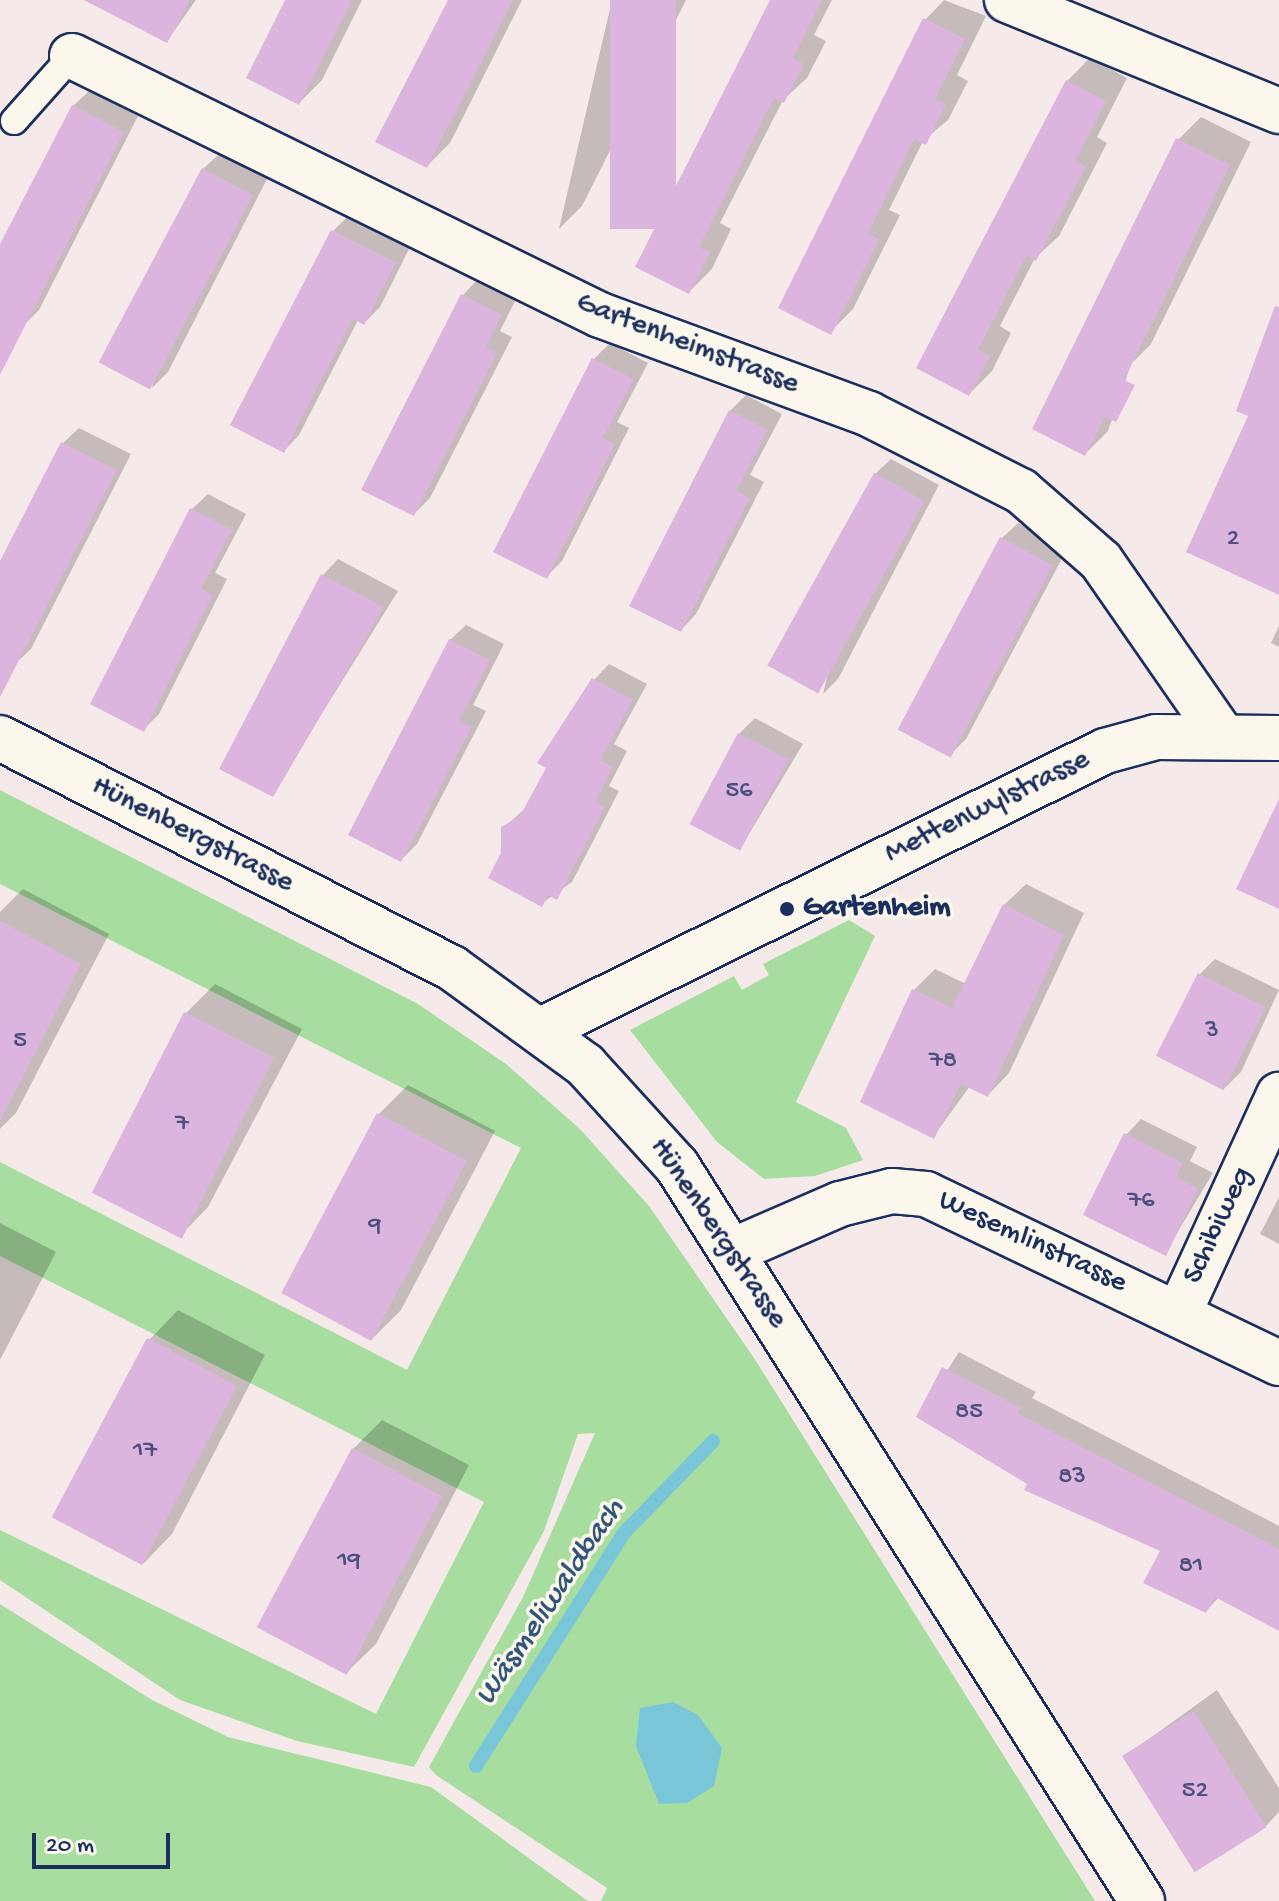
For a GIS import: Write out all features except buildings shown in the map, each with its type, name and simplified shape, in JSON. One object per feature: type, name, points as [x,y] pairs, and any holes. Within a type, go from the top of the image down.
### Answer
[{"type":"street","points":[[1007,0],[1279,111]]},
{"type":"street","name":"Gartenheimstrasse","points":[[72,56],[600,315],[869,414],[1021,491],[1101,561],[1220,732]]},
{"type":"street","name":"Mettenwylstrasse","points":[[541,1030],[1052,773],[1156,737],[1220,732],[1279,738]]},
{"type":"street","name":"Hünenbergstrasse","points":[[0,738],[452,968],[541,1030],[637,1118],[732,1251],[1142,1901]]},
{"type":"street","name":"Schibiweg","points":[[1179,1313],[1279,1095]]},
{"type":"street","name":"Wesemlinstrasse","points":[[732,1251],[840,1204],[892,1191],[926,1194],[1279,1363]]},
{"type":"lane","points":[[14,121],[72,56]]},
{"type":"green space","points":[[0,790],[418,1004],[506,1064],[579,1128],[649,1206],[754,1358],[1095,1901],[601,1901],[607,1888],[436,1775],[429,1767],[523,1597],[595,1433],[578,1434],[544,1531],[414,1767],[297,1741],[180,1700],[0,1580],[0,1530],[376,1714],[484,1502],[0,1256],[0,1162],[407,1370],[521,1148],[0,884]]},
{"type":"green space","points":[[849,920],[875,936],[796,1102],[846,1128],[863,1160],[815,1176],[764,1179],[717,1142],[630,1030],[734,976],[742,990],[769,975],[763,964]]},
{"type":"green space","points":[[0,1604],[152,1700],[228,1737],[431,1787],[588,1901],[0,1901]]},
{"type":"water","points":[[673,1702],[698,1715],[722,1748],[714,1786],[687,1803],[659,1804],[636,1746],[640,1708]]},
{"type":"waterway","name":"Wäsmeliwaldbach","points":[[476,1766],[624,1533],[713,1441]]},
{"type":"place","name":"Gartenheim","points":[[787,909]]}]
